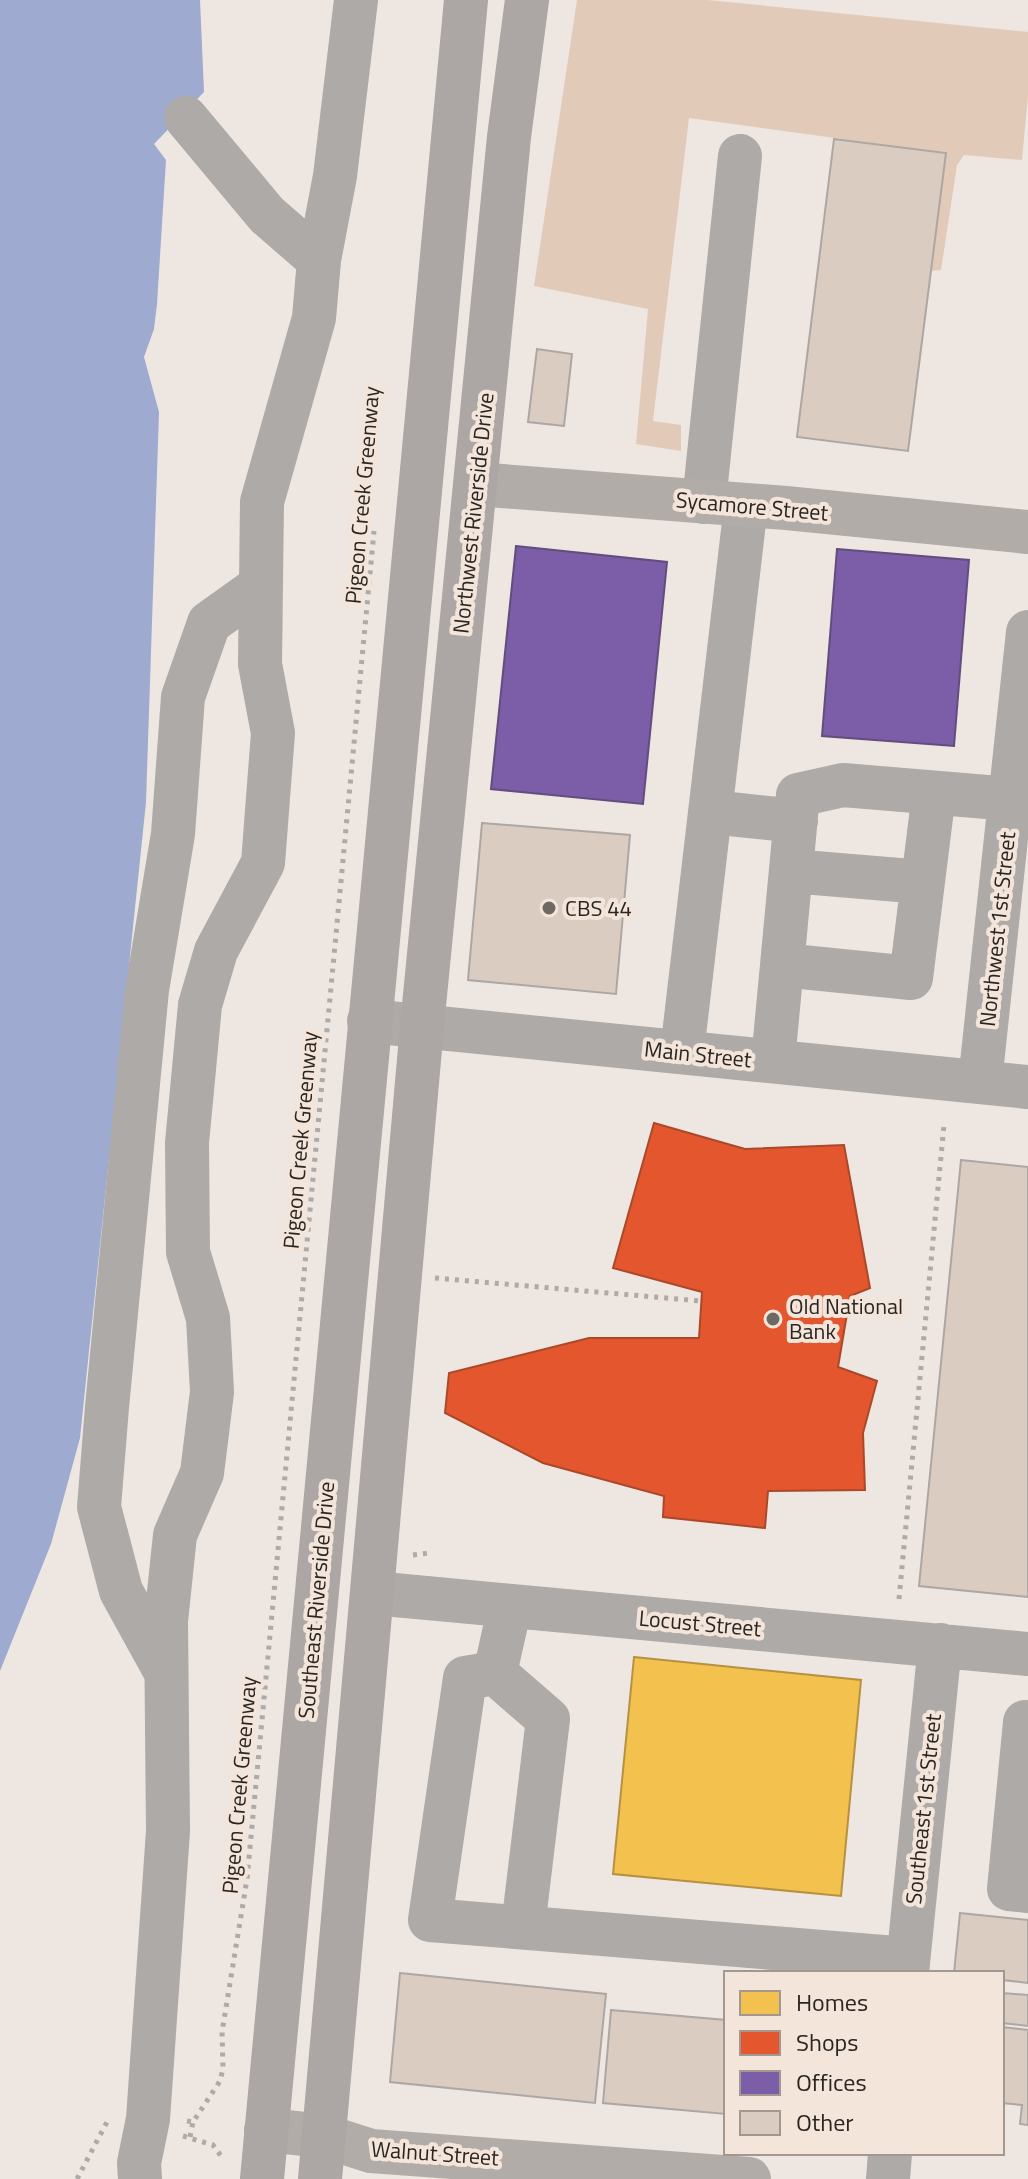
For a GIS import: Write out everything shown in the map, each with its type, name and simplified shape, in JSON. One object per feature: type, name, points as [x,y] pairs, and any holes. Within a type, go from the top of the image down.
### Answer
[{"type":"highway","points":[[369,1021],[466,0]]},
{"type":"highway","name":"Northwest Riverside Drive","points":[[422,1026],[509,137],[527,0]]},
{"type":"highway","name":"Southeast Riverside Drive","points":[[245,2172],[266,2130],[369,1021]]},
{"type":"highway","points":[[320,2179],[422,1026]]},
{"type":"main road","name":"Sycamore Street","points":[[476,484],[1028,532]]},
{"type":"main road","name":"Walnut Street","points":[[266,2130],[324,2136],[371,2151],[613,2174],[737,2179]]},
{"type":"street","points":[[140,2179],[139,2163],[148,2119],[168,1831],[166,1621],[175,1535],[202,1473],[212,1392],[208,1318],[188,1252],[187,1143],[200,1005],[216,951],[263,863],[273,733],[260,664],[258,588],[262,502],[314,318],[319,260],[335,176],[356,0]]},
{"type":"street","points":[[186,118],[267,215],[319,260]]},
{"type":"street","points":[[682,1052],[711,812],[740,156]]},
{"type":"street","points":[[165,1671],[121,1591],[99,1507],[107,1407],[147,990],[173,834],[183,697],[209,623],[258,588]]},
{"type":"street","name":"Northwest 1st Street","points":[[980,1082],[1016,807],[1028,632]]},
{"type":"street","points":[[773,1061],[798,795],[843,785],[934,793],[1016,807]]},
{"type":"street","points":[[782,965],[911,978],[934,793]]},
{"type":"street","points":[[711,812],[796,821]]},
{"type":"street","points":[[791,871],[923,882]]},
{"type":"street","name":"Main Street","points":[[369,1021],[1028,1087]]},
{"type":"street","name":"Locust Street","points":[[373,1593],[1028,1654]]},
{"type":"street","points":[[495,1673],[510,1606]]},
{"type":"street","name":"Southeast 1st Street","points":[[908,1966],[940,1645]]},
{"type":"street","points":[[495,1673],[465,1678],[430,1920],[908,1966]]},
{"type":"street","points":[[495,1673],[548,1719],[523,1927]]},
{"type":"street","points":[[1025,1722],[1009,1889],[1028,1891]]},
{"type":"street","points":[[888,2179],[890,2155]]},
{"type":"path","name":"Pigeon Creek Greenway","points":[[193,2122],[220,2081],[223,2069],[222,2032],[247,1879],[375,526]]},
{"type":"path","points":[[899,1599],[944,1125]]},
{"type":"path","points":[[426,1277],[701,1301]]},
{"type":"path","points":[[77,2179],[107,2122],[115,2116],[193,2122],[190,2137],[213,2145],[245,2172]]},
{"type":"shaded area","points":[[577,0],[708,0],[1028,32],[1028,95],[1022,160],[964,155],[957,165],[941,270],[931,271],[945,153],[689,118],[653,421],[681,425],[681,451],[636,444],[648,309],[534,286]]},
{"type":"water","points":[[0,0],[200,0],[204,92],[154,144],[166,160],[157,304],[154,329],[144,357],[159,412],[146,802],[80,1438],[51,1544],[0,1671]]},
{"type":"building: Homes","points":[[634,1657],[861,1680],[841,1896],[613,1874]]},
{"type":"building: Shops","name":"Old National Bank","points":[[654,1123],[745,1149],[844,1145],[870,1288],[850,1296],[838,1367],[877,1381],[863,1433],[865,1490],[768,1491],[765,1528],[663,1517],[664,1496],[543,1463],[445,1413],[449,1373],[589,1338],[699,1338],[702,1292],[613,1268]]},
{"type":"building: Offices","points":[[516,546],[667,562],[643,804],[491,789]]},
{"type":"building: Offices","points":[[837,549],[969,560],[954,746],[822,736]]},
{"type":"building: Other","points":[[834,139],[946,153],[908,451],[797,437]]},
{"type":"building: Other","points":[[537,349],[572,354],[564,426],[528,422]]},
{"type":"building: Other","name":"CBS 44","points":[[482,823],[630,835],[616,994],[468,980]]},
{"type":"building: Other","points":[[961,1160],[1028,1167],[1028,1597],[919,1586]]},
{"type":"building: Other","points":[[960,1913],[1028,1920],[1028,1983],[1004,1980],[1004,1971],[954,1971]]},
{"type":"building: Other","points":[[400,1973],[606,1994],[595,2103],[390,2082]]},
{"type":"building: Other","points":[[1004,1993],[1028,1995],[1028,2026],[1004,2023]]},
{"type":"building: Other","points":[[611,2010],[724,2020],[724,2114],[603,2103]]},
{"type":"building: Other","points":[[1004,2027],[1028,2030],[1028,2125],[1020,2124],[1022,2105],[1004,2103]]},
{"type":"place","name":"CBS 44","points":[[549,908]]},
{"type":"place","name":"Old National Bank","points":[[773,1319]]}]
